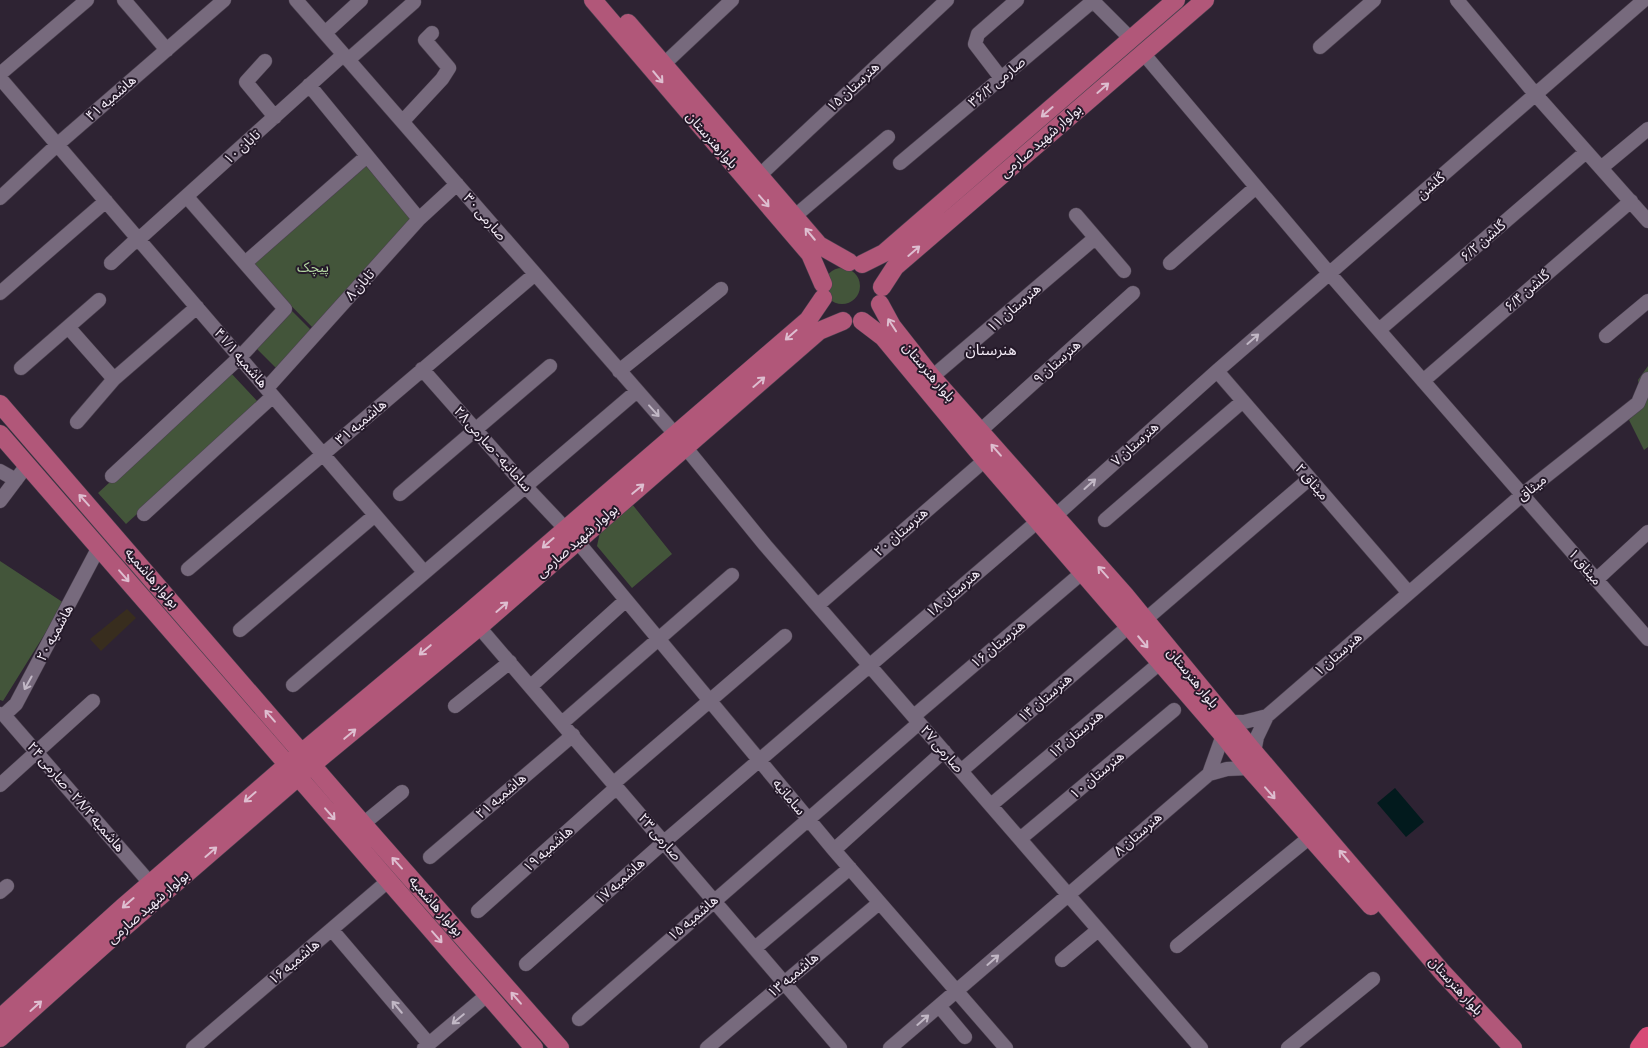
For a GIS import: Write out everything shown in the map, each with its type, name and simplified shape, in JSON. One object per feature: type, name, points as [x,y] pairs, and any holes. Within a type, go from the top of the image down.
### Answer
[{"type":"highway","points":[[1640,1048],[1648,1037]]},
{"type":"main road","name":"بلوارهنرستان","points":[[593,0],[810,254],[823,291]]},
{"type":"main road","name":"بلوارهنرستان","points":[[608,0],[819,245],[855,263]]},
{"type":"main road","name":"بولوار شهید صارمی","points":[[855,263],[884,253],[1176,0]]},
{"type":"main road","name":"بولوار شهید صارمی","points":[[881,296],[896,267],[1205,0]]},
{"type":"main road","points":[[855,263],[875,273],[881,296],[869,317],[862,320],[843,321],[830,312],[823,291],[833,269],[855,263]]},
{"type":"main road","name":"بولوار شهید صارمی","points":[[307,759],[478,627],[675,434],[808,320],[823,291]]},
{"type":"main road","name":"بلوار هنرستان","points":[[881,296],[892,326],[932,378],[980,431],[1083,572],[1119,600]]},
{"type":"main road","name":"بلوار هنرستان","points":[[862,320],[883,337],[985,460],[1046,519],[1119,600],[1297,813],[1513,1048]]},
{"type":"main road","name":"بولوار شهید صارمی","points":[[307,759],[466,616],[686,448],[819,331],[843,321]]},
{"type":"main road","name":"بولوار هاشمیه","points":[[0,404],[363,824],[560,1048]]},
{"type":"main road","name":"بولوار هاشمیه","points":[[0,434],[534,1048]]},
{"type":"main road","points":[[94,542],[104,523]]},
{"type":"main road","name":"بلوار هنرستان","points":[[1137,623],[1161,662],[1226,728]]},
{"type":"main road","points":[[293,771],[307,759]]},
{"type":"main road","name":"بولوار شهید صارمی","points":[[0,1038],[101,938],[150,883],[293,771]]},
{"type":"main road","name":"بولوار شهید صارمی","points":[[0,1018],[101,938],[293,771]]},
{"type":"main road","name":"بلوار هنرستان","points":[[1297,813],[1310,837],[1498,1048]]},
{"type":"main road","points":[[522,1034],[537,1022]]},
{"type":"street","points":[[0,74],[87,0]]},
{"type":"street","points":[[124,0],[167,50]]},
{"type":"street","name":"هاشمیه ۴۱","points":[[0,198],[58,144],[224,0]]},
{"type":"street","name":"صارمی ۳۰","points":[[296,0],[675,434]]},
{"type":"street","points":[[325,33],[361,0]]},
{"type":"street","points":[[664,64],[732,0]]},
{"type":"street","name":"هنرستان ۱۵","points":[[760,175],[948,0]]},
{"type":"street","points":[[1001,78],[975,44],[975,40],[978,34],[1017,0]]},
{"type":"street","points":[[1092,0],[1131,39]]},
{"type":"street","name":"صارمی ۳۶/۲","points":[[900,164],[1092,0]]},
{"type":"street","points":[[1320,48],[1374,0]]},
{"type":"street","points":[[1457,0],[1536,95],[1648,221]]},
{"type":"street","name":"گلشن","points":[[1216,371],[1644,0]]},
{"type":"street","name":"تابان ۱۰","points":[[110,263],[187,197],[310,86],[414,2]]},
{"type":"street","points":[[402,121],[442,79],[449,68],[425,40],[432,33]]},
{"type":"street","name":"میثاق ۱","points":[[1143,54],[1329,273],[1522,495],[1596,580],[1646,632]]},
{"type":"street","points":[[265,61],[246,82],[275,117]]},
{"type":"street","name":"هاشمیه ۴۱/۱","points":[[0,78],[424,572]]},
{"type":"street","points":[[310,86],[419,219]]},
{"type":"street","points":[[1601,168],[1648,129]]},
{"type":"street","points":[[795,216],[888,137]]},
{"type":"street","name":"گلشن ۶/۲","points":[[1379,330],[1586,152]]},
{"type":"street","points":[[245,263],[368,156]]},
{"type":"street","name":"تابان ۸","points":[[144,514],[270,392],[419,219],[456,184]]},
{"type":"street","points":[[1170,263],[1256,187]]},
{"type":"street","points":[[112,476],[240,357],[285,309],[187,197]]},
{"type":"street","points":[[0,293],[106,201]]},
{"type":"street","name":"گلشن ۶/۴","points":[[1423,381],[1631,201]]},
{"type":"street","points":[[1076,215],[1124,271]]},
{"type":"street","name":"هنرستان ۱۱","points":[[932,378],[1095,238]]},
{"type":"street","name":"هاشمیه ۳۱","points":[[188,569],[534,274]]},
{"type":"street","points":[[619,371],[721,288]]},
{"type":"street","name":"هنرستان ۹","points":[[980,431],[1133,293]]},
{"type":"street","points":[[21,368],[99,300]]},
{"type":"street","points":[[1606,336],[1648,301]]},
{"type":"street","points":[[76,422],[114,379],[197,307]]},
{"type":"street","points":[[68,327],[114,379]]},
{"type":"street","points":[[400,494],[550,366]]},
{"type":"street","name":"سامانیه - صارمی ۲۸","points":[[422,369],[525,486],[571,534]]},
{"type":"street","name":"میثاق ۲","points":[[1216,371],[1408,592]]},
{"type":"street","name":"هنرستان ۷","points":[[1046,519],[1216,371]]},
{"type":"street","name":"میثاق","points":[[1408,592],[1522,495],[1638,403],[1648,379]]},
{"type":"street","points":[[293,685],[637,391]]},
{"type":"street","points":[[1105,520],[1242,401]]},
{"type":"street","name":"صارمی ۲۷","points":[[686,448],[916,720],[1201,1048]]},
{"type":"street","name":"هنرستان ۲۰","points":[[818,605],[985,460]]},
{"type":"street","points":[[0,501],[27,465]]},
{"type":"street","points":[[0,471],[16,480]]},
{"type":"street","name":"هنرستان ۱۴","points":[[961,771],[1310,479]]},
{"type":"street","points":[[240,630],[375,515]]},
{"type":"street","name":"هنرستان ۱۸","points":[[759,760],[869,665],[1046,519]]},
{"type":"street","points":[[1596,580],[1648,532]]},
{"type":"street","name":"سامانیه","points":[[571,534],[834,850],[1006,1048]]},
{"type":"street","name":"هاشمیه ۲۰","points":[[2,714],[16,704],[94,542]]},
{"type":"street","name":"هنرستان ۱۶","points":[[808,819],[1083,572]]},
{"type":"street","points":[[562,723],[732,575]]},
{"type":"street","name":"هنرستان ۱","points":[[1251,760],[1257,736],[1267,716],[1408,592]]},
{"type":"street","points":[[531,686],[626,601]]},
{"type":"street","name":"صارمی ۲۳","points":[[478,627],[531,686],[785,983],[834,1046]]},
{"type":"street","name":"هاشمیه ۱۹","points":[[478,911],[636,764],[785,636]]},
{"type":"street","points":[[455,706],[510,662]]},
{"type":"street","name":"هنرستان ۱۲","points":[[991,805],[1161,662]]},
{"type":"street","points":[[0,785],[93,701]]},
{"type":"street","name":"هنرستان ۱۰","points":[[1020,839],[1174,710]]},
{"type":"street","name":"هاشمیه ۲۸/۴ - صارمی ۲۴","points":[[2,714],[150,883]]},
{"type":"street","name":"هنرستان ۱","points":[[1226,728],[1267,716]]},
{"type":"street","name":"هنرستان ۸","points":[[1209,774],[1226,728]]},
{"type":"street","name":"هاشمیه ۲۱","points":[[430,857],[573,735]]},
{"type":"street","points":[[834,850],[944,752]]},
{"type":"street","name":"هاشمیه ۱۷","points":[[526,964],[759,760]]},
{"type":"street","name":"هنرستان ۸","points":[[897,1046],[956,991],[1209,774],[1251,760]]},
{"type":"street","points":[[363,824],[402,792]]},
{"type":"street","name":"هاشمیه ۱۵","points":[[579,1019],[808,819]]},
{"type":"street","points":[[1178,946],[1310,837]]},
{"type":"street","points":[[755,948],[850,868]]},
{"type":"street","name":"هاشمیه ۱۶","points":[[197,1045],[388,881]]},
{"type":"street","name":"هاشمیه ۱۳","points":[[707,1048],[879,902]]},
{"type":"street","points":[[332,930],[426,1046],[488,995]]},
{"type":"street","points":[[1062,960],[1098,930]]},
{"type":"street","points":[[1288,1048],[1373,979]]},
{"type":"street","points":[[940,1006],[965,1036]]},
{"type":"shaded area","points":[[127,609],[136,618],[101,651],[90,639]]},
{"type":"shaded area","points":[[1395,788],[1424,822],[1406,837],[1377,803]]},
{"type":"green space","name":"پیچک","points":[[365,165],[413,219],[314,329],[251,265]]},
{"type":"green space","points":[[842,268],[849,269],[855,273],[859,279],[859,293],[855,299],[849,303],[842,304],[835,303],[829,299],[825,293],[824,286],[825,279],[829,273],[835,269]]},
{"type":"green space","points":[[290,309],[312,331],[277,369],[254,346]]},
{"type":"green space","points":[[1648,366],[1648,447],[1644,450],[1629,420],[1642,406],[1638,380]]},
{"type":"green space","points":[[230,372],[259,403],[126,524],[98,493]]},
{"type":"green space","points":[[632,504],[672,554],[632,588],[597,546],[600,532]]},
{"type":"green space","points":[[0,561],[64,603],[3,701],[0,700]]},
{"type":"district","name":"هنرستان","points":[[991,350]]}]
